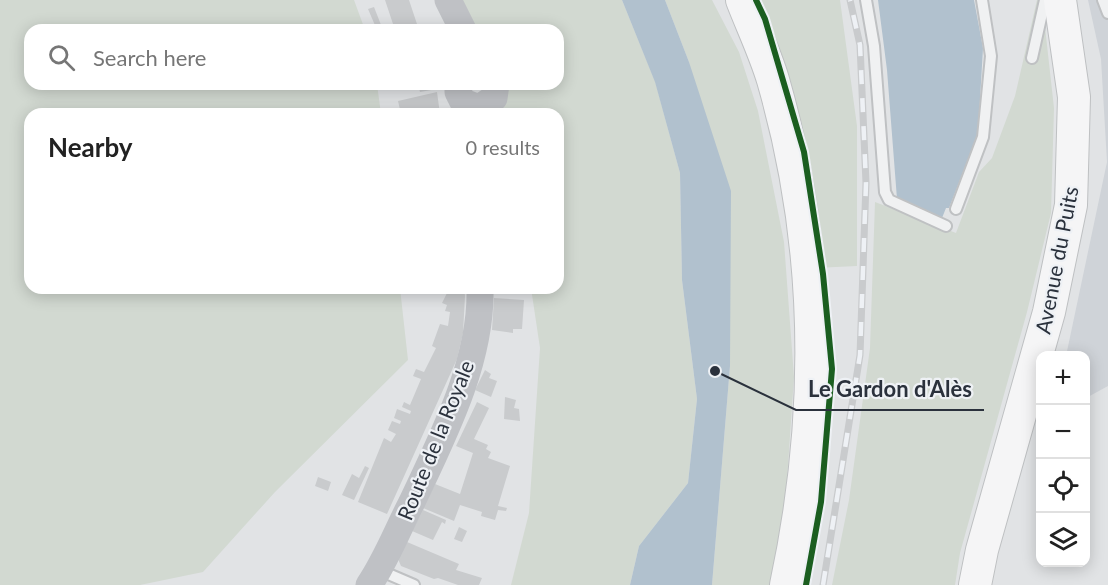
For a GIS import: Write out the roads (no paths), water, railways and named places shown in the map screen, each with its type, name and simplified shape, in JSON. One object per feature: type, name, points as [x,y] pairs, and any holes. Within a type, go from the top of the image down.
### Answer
[{"type":"main road","points":[[447,0],[452,24]]},
{"type":"main road","points":[[447,0],[460,24]]},
{"type":"main road","points":[[742,0],[773,79],[786,135],[805,242],[811,298],[811,393],[806,478],[786,585]]},
{"type":"main road","name":"Avenue du Puits","points":[[975,585],[982,550],[1049,312],[1071,205],[1074,97],[1060,0]]},
{"type":"main road","name":"Route de la Royale","points":[[374,578],[429,466],[464,380],[481,317],[480,294]]},
{"type":"lane","points":[[866,0],[874,46],[885,192],[889,200],[946,226]]},
{"type":"lane","points":[[956,209],[983,137],[991,56],[982,0]]},
{"type":"lane","points":[[1032,58],[1045,0]]},
{"type":"lane","points":[[1103,0],[1108,13]]},
{"type":"lane","points":[[374,578],[414,585]]},
{"type":"water","points":[[622,0],[665,0],[689,62],[731,191],[730,366],[712,585],[630,585],[639,546],[688,483],[697,399],[682,280],[680,173],[655,82]]},
{"type":"water","points":[[878,0],[974,0],[983,48],[978,134],[949,208],[946,208],[942,218],[897,199],[887,70]]},
{"type":"railway","points":[[823,585],[860,355],[866,183],[860,45],[850,0]]},
{"type":"place","name":"Le Gardon d'Alès","points":[[715,371]]}]
